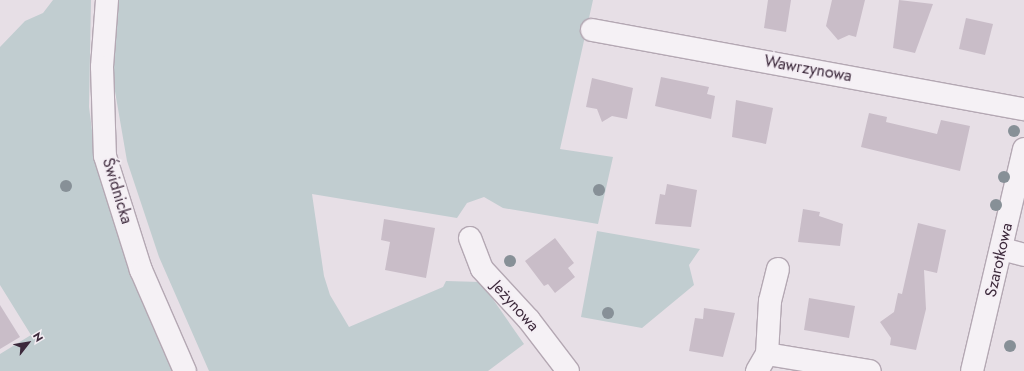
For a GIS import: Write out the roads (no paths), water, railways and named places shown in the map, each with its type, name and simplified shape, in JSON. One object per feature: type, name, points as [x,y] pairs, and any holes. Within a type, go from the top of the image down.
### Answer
[{"type":"street","name":"Świdnicka","points":[[106,0],[102,67],[105,156],[141,270],[185,371]]},
{"type":"street","name":"Wawrzynowa","points":[[592,30],[1024,109]]},
{"type":"street","name":"Szarotkowa","points":[[972,371],[1002,249],[1024,149]]},
{"type":"street","name":"Jeżynowa","points":[[470,238],[482,269],[530,320],[568,371]]},
{"type":"street","points":[[1002,249],[1024,255]]},
{"type":"street","points":[[778,269],[770,301],[762,362],[870,371]]}]
